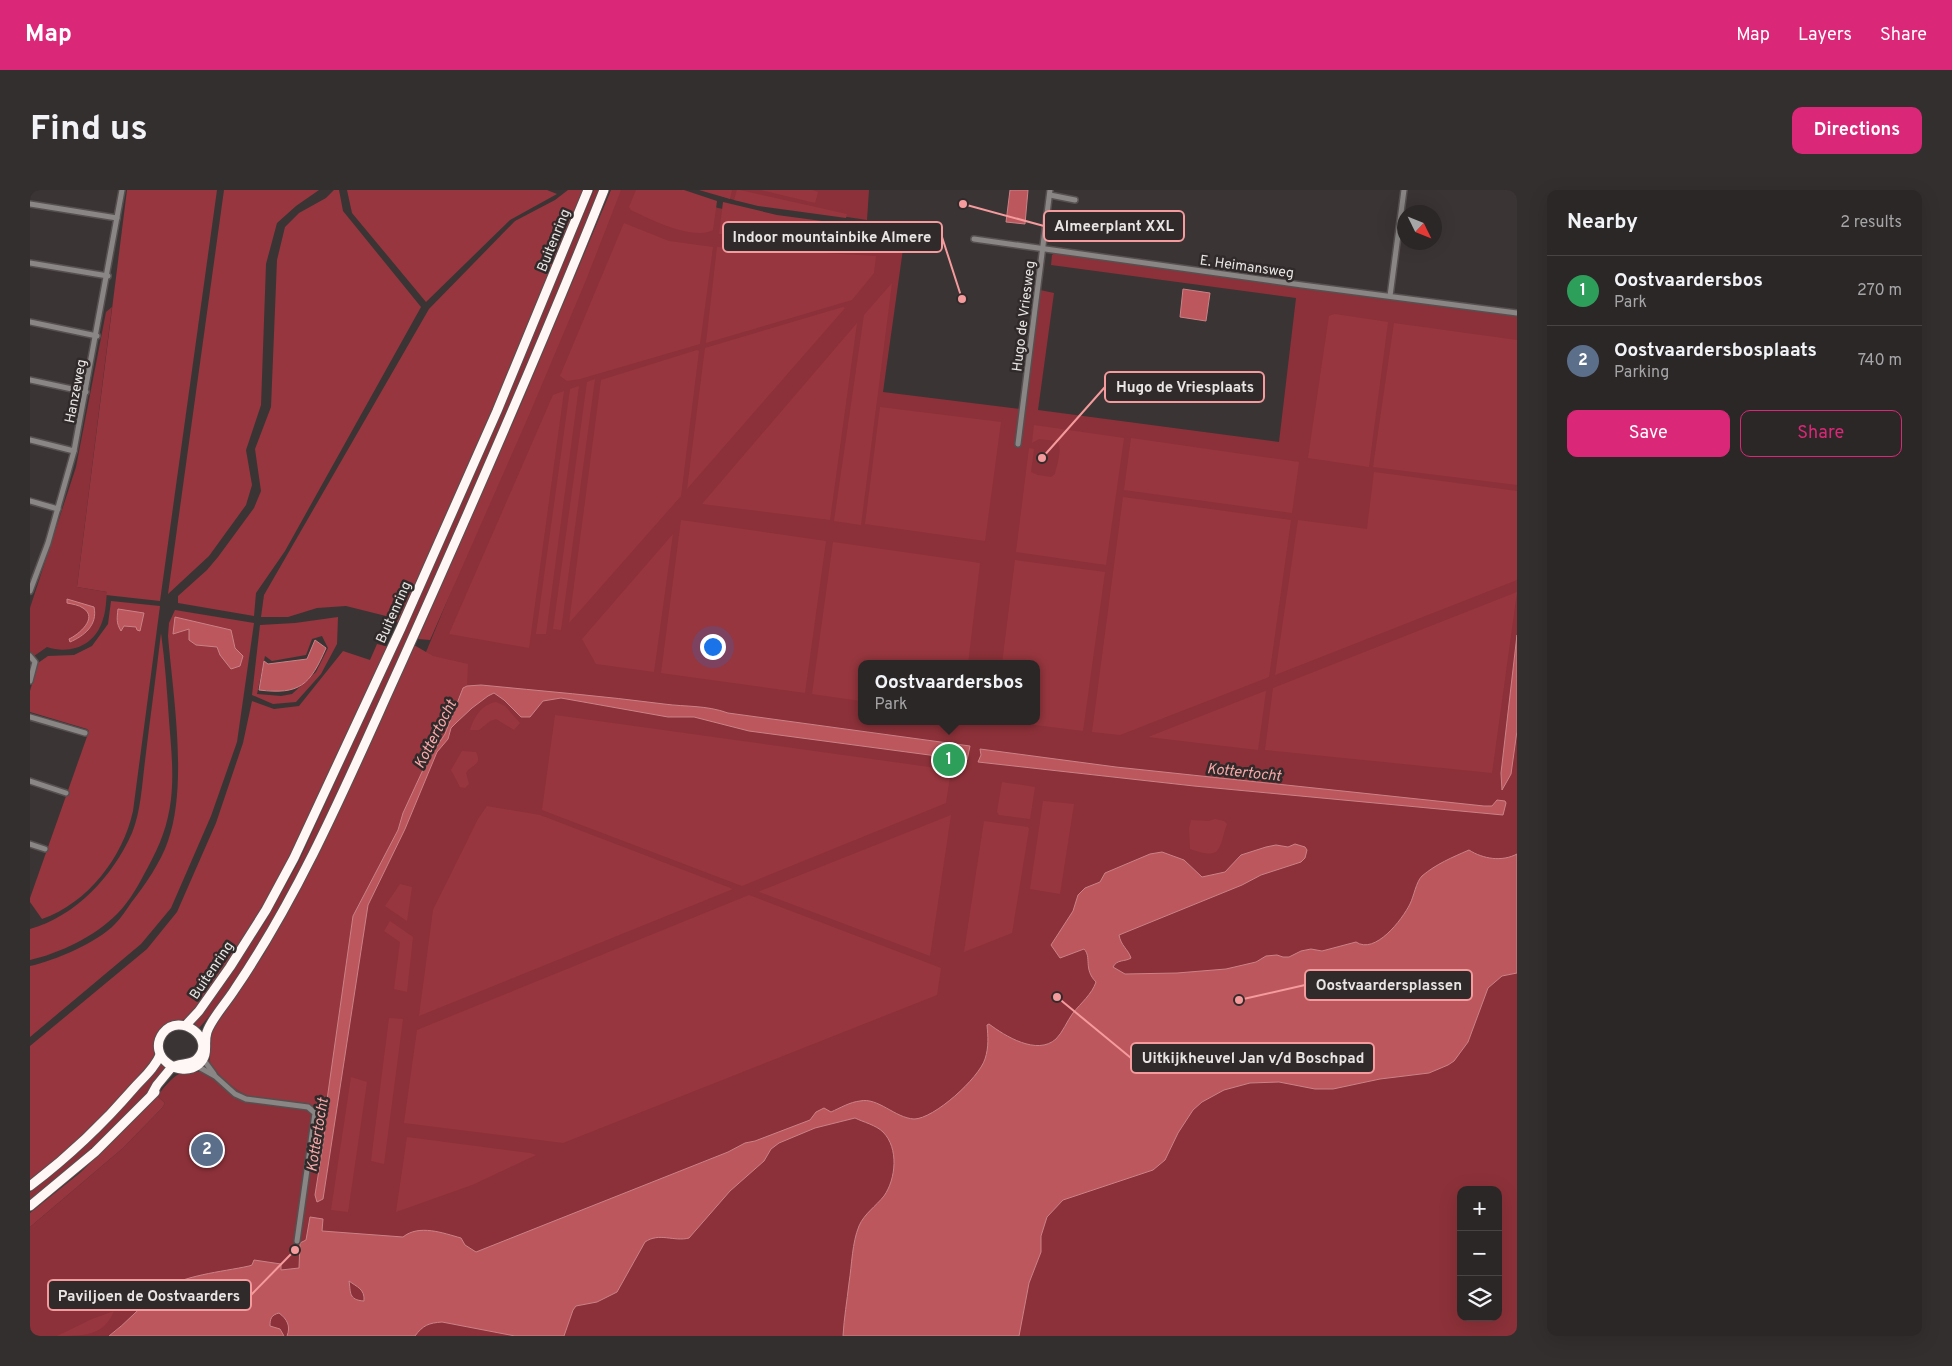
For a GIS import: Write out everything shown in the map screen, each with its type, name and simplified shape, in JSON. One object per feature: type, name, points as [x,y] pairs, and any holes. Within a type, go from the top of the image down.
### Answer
[{"type":"highway","name":"Buitenring","points":[[186,1025],[199,1011],[235,960],[266,910],[294,858],[401,628],[493,420],[588,190]]},
{"type":"highway","name":"Buitenring","points":[[203,1039],[204,1029],[228,1000],[254,962],[304,873],[361,752],[505,430],[604,190]]},
{"type":"highway","points":[[174,1025],[186,1025],[203,1039],[207,1049],[190,1068],[176,1068],[166,1062],[160,1055],[159,1044],[162,1034],[174,1025]]},
{"type":"highway","points":[[30,1186],[82,1143],[105,1121],[127,1098],[160,1055]]},
{"type":"highway","points":[[30,1206],[95,1152],[152,1094],[158,1084],[178,1064],[200,1059]]},
{"type":"street","name":"Hanzeweg","points":[[30,591],[33,574],[58,509],[74,451],[97,336],[122,190]]},
{"type":"street","points":[[1390,296],[1404,190]]},
{"type":"street","points":[[1050,192],[1075,200]]},
{"type":"street","name":"Hugo de Vriesweg","points":[[1018,444],[1050,192]]},
{"type":"street","points":[[30,204],[117,218]]},
{"type":"street","name":"E. Heimansweg","points":[[974,239],[1517,313]]},
{"type":"street","points":[[30,263],[108,276]]},
{"type":"street","points":[[30,322],[97,336]]},
{"type":"street","points":[[30,380],[86,392]]},
{"type":"street","points":[[30,440],[74,451]]},
{"type":"street","points":[[30,501],[58,509]]},
{"type":"street","points":[[30,656],[36,662],[30,681]]},
{"type":"street","points":[[30,717],[85,733]]},
{"type":"street","points":[[30,781],[66,793]]},
{"type":"street","points":[[30,844],[45,849]]},
{"type":"street","points":[[200,1059],[234,1094],[246,1099],[308,1107],[315,1113],[297,1241]]},
{"type":"street","points":[[200,1059],[215,1076]]},
{"type":"shaded area","points":[[127,190],[217,190],[160,601],[106,595],[107,592],[77,587]]},
{"type":"shaded area","points":[[224,190],[319,190],[296,206],[277,223],[266,264],[261,405],[246,450],[252,485],[246,505],[209,556],[168,594]]},
{"type":"shaded area","points":[[334,190],[339,190],[343,211],[421,307],[285,551],[256,593],[254,616],[178,603],[178,596],[207,570],[218,557],[254,508],[261,491],[255,449],[271,407],[277,260],[285,227],[299,213],[326,198]]},
{"type":"shaded area","points":[[347,190],[547,190],[557,194],[510,220],[426,302],[352,213]]},
{"type":"shaded area","points":[[568,190],[584,190],[465,475],[399,623],[390,617],[346,606],[317,608],[288,617],[261,617],[264,595],[429,309],[515,221],[555,200]]},
{"type":"shaded area","points":[[594,190],[602,190],[517,392],[429,594],[314,845],[274,922],[251,959],[226,995],[199,1028],[193,1023],[235,967],[265,922],[299,861],[465,496]]},
{"type":"shaded area","points":[[611,190],[621,190],[586,280],[529,415],[430,640],[418,639],[521,404]]},
{"type":"shaded area","points":[[614,190],[671,190],[718,208],[904,242],[883,392],[1021,409],[1023,419],[1040,290],[1054,293],[1038,410],[1279,442],[1296,298],[1051,265],[1052,255],[1055,253],[1517,315],[1517,1336],[30,1336],[30,1227],[123,1148],[162,1108],[165,1103],[157,1096],[170,1081],[185,1072],[200,1072],[278,969],[389,742]]},
{"type":"shaded area","points":[[636,190],[684,190],[717,201],[713,230],[705,233],[683,231],[631,210],[629,207]]},
{"type":"shaded area","points":[[699,190],[732,190],[730,199]]},
{"type":"shaded area","points":[[703,190],[869,190],[867,220],[734,200]]},
{"type":"shaded area","points":[[737,190],[847,214],[846,218],[758,206],[734,200]]},
{"type":"shaded area","points":[[761,190],[812,190],[818,192],[815,203]]},
{"type":"shaded area","points":[[1010,190],[1028,190],[1025,224],[1006,222]]},
{"type":"shaded area","points":[[723,202],[777,215],[844,224],[841,239],[839,241],[719,234]]},
{"type":"shaded area","points":[[624,223],[669,241],[713,247],[700,344],[580,379],[567,381],[560,376]]},
{"type":"shaded area","points":[[717,247],[876,256],[874,273],[852,300],[706,343]]},
{"type":"shaded area","points":[[892,283],[861,525],[834,521],[864,315]]},
{"type":"shaded area","points":[[1183,289],[1210,293],[1206,321],[1180,317]]},
{"type":"shaded area","points":[[112,307],[77,587],[107,592],[105,613],[100,628],[95,635],[81,646],[65,650],[47,647],[34,656],[30,653],[30,608],[76,467],[106,312]]},
{"type":"shaded area","points":[[843,307],[845,308],[687,489],[705,348]]},
{"type":"shaded area","points":[[1335,314],[1388,322],[1369,467],[1308,458],[1329,316]]},
{"type":"shaded area","points":[[857,323],[830,520],[702,504]]},
{"type":"shaded area","points":[[1394,323],[1517,340],[1517,485],[1373,467]]},
{"type":"shaded area","points":[[697,350],[699,351],[681,496],[569,623],[601,380]]},
{"type":"shaded area","points":[[595,379],[561,630],[553,629],[587,382]]},
{"type":"shaded area","points":[[579,386],[546,634],[536,634],[570,389]]},
{"type":"shaded area","points":[[564,391],[529,648],[449,634],[553,395]]},
{"type":"shaded area","points":[[880,407],[1001,422],[985,541],[865,524]]},
{"type":"shaded area","points":[[1034,425],[1124,438],[1106,565],[1016,552],[1029,448],[1034,449],[1031,472],[1038,475],[1051,477],[1055,474],[1059,457],[1060,448],[1057,441],[1039,439],[1032,443]]},
{"type":"shaded area","points":[[1131,438],[1299,462],[1292,513],[1124,490]]},
{"type":"shaded area","points":[[1374,472],[1517,491],[1517,580],[1275,675],[1298,520],[1367,529]]},
{"type":"shaded area","points":[[1123,497],[1291,520],[1269,677],[1120,735],[1092,732]]},
{"type":"shaded area","points":[[681,520],[826,541],[805,693],[661,673]]},
{"type":"shaded area","points":[[673,534],[654,672],[596,664],[582,639]]},
{"type":"shaded area","points":[[833,542],[980,563],[968,660],[858,660],[858,701],[812,694]]},
{"type":"shaded area","points":[[1015,560],[1105,572],[1083,731],[1035,725],[1040,725],[1040,660],[1002,660]]},
{"type":"shaded area","points":[[1517,592],[1492,773],[1265,750],[1273,688]]},
{"type":"shaded area","points":[[67,599],[94,607],[95,613],[89,629],[80,637],[70,642],[69,639],[85,626],[89,616],[81,607],[67,603]]},
{"type":"shaded area","points":[[111,601],[160,606],[133,811],[121,845],[101,876],[74,902],[59,912],[42,919],[30,902],[30,898],[89,731],[30,712],[30,691],[38,663],[48,656],[74,655],[92,646],[108,624]]},
{"type":"shaded area","points":[[118,609],[144,613],[140,631],[136,627],[124,626],[121,631],[117,618]]},
{"type":"shaded area","points":[[175,610],[254,623],[237,742],[211,816],[171,908],[141,944],[30,1037],[30,966],[75,950],[98,937],[115,924],[142,889],[168,841],[174,819],[178,767],[168,636],[169,623]]},
{"type":"shaded area","points":[[175,617],[231,630],[235,648],[243,656],[240,666],[231,669],[220,655],[217,647],[196,645],[189,640],[189,629],[173,634]]},
{"type":"shaded area","points":[[338,617],[337,644],[321,674],[296,702],[273,704],[252,695],[260,625],[295,623]],"holes":[[[322,636],[328,648],[316,672],[292,694],[281,696],[257,694],[265,656],[272,661],[306,655],[312,639]]]},
{"type":"shaded area","points":[[161,633],[167,687],[172,779],[170,808],[160,843],[134,892],[122,909],[108,922],[76,943],[30,960],[30,929],[63,915],[91,892],[115,864],[132,833],[141,797]]},
{"type":"shaded area","points":[[1517,635],[1517,731],[1511,774],[1502,790],[1501,773]]},
{"type":"shaded area","points":[[315,640],[326,648],[309,679],[294,689],[285,691],[259,690],[264,661],[268,664],[307,659]]},
{"type":"shaded area","points":[[377,644],[389,647],[297,845],[273,891],[212,990],[186,1019],[174,1022],[156,1051],[155,1059],[144,1074],[80,1139],[30,1182],[30,1046],[147,949],[177,912],[216,823],[243,743],[252,701],[274,709],[299,706],[343,651],[370,660]]},
{"type":"shaded area","points":[[414,645],[433,656],[468,664],[467,686],[462,689],[445,734],[428,759],[403,813],[398,830],[353,916],[326,1107],[249,1097],[224,1081],[211,1065],[209,1054],[211,1032],[264,954],[287,912]]},
{"type":"shaded area","points":[[481,685],[704,707],[728,713],[970,746],[967,760],[749,731],[694,717],[668,717],[561,698],[543,701],[530,717],[521,717],[494,693],[488,696],[451,728],[448,739],[437,752],[405,829],[368,905],[323,1199],[317,1202],[315,1195],[324,1138],[326,1107],[353,916],[398,830],[403,813],[428,759],[445,734],[463,688]]},
{"type":"shaded area","points":[[1266,691],[1258,750],[1148,737]]},
{"type":"shaded area","points":[[496,702],[505,706],[520,723],[514,730],[496,719],[490,721],[479,730],[470,730],[479,712],[487,705]]},
{"type":"shaded area","points":[[555,715],[951,770],[946,803],[742,886],[542,810]]},
{"type":"shaded area","points":[[980,749],[1116,767],[1484,806],[1492,806],[1497,800],[1505,801],[1506,803],[1503,815],[1194,786],[978,762],[981,755]]},
{"type":"shaded area","points":[[462,751],[476,752],[478,757],[476,764],[466,773],[469,784],[465,788],[460,787],[451,770]]},
{"type":"shaded area","points":[[1002,782],[1035,787],[1030,819],[999,815],[997,812]]},
{"type":"shaded area","points":[[1043,801],[1074,804],[1060,894],[1030,889]]},
{"type":"shaded area","points":[[487,806],[540,815],[733,889],[419,1016],[433,910],[478,819]]},
{"type":"shaded area","points":[[951,815],[930,956],[759,892],[760,891]]},
{"type":"shaded area","points":[[1215,819],[1224,821],[1227,824],[1217,851],[1208,854],[1190,849],[1189,829],[1191,820],[1209,821]]},
{"type":"shaded area","points":[[984,821],[1028,827],[1029,829],[1012,933],[964,952]]},
{"type":"shaded area","points":[[1295,844],[1305,847],[1307,850],[1305,858],[1301,862],[1261,875],[1242,885],[1119,935],[1131,958],[1115,964],[1113,967],[1125,974],[1177,973],[1226,969],[1256,962],[1266,956],[1289,957],[1301,951],[1311,949],[1322,951],[1356,942],[1363,945],[1371,944],[1387,934],[1401,919],[1410,904],[1422,876],[1439,864],[1469,850],[1480,856],[1499,859],[1517,854],[1517,973],[1502,976],[1488,988],[1468,1042],[1454,1061],[1448,1065],[1429,1073],[1380,1079],[1333,1089],[1315,1089],[1279,1082],[1250,1083],[1224,1090],[1202,1102],[1193,1110],[1178,1133],[1165,1160],[1153,1170],[1063,1200],[1047,1217],[1041,1236],[1041,1252],[1029,1283],[1019,1336],[843,1336],[855,1239],[864,1218],[888,1189],[894,1164],[892,1146],[883,1132],[855,1118],[815,1128],[779,1143],[771,1149],[764,1161],[730,1191],[689,1238],[661,1237],[645,1242],[617,1292],[597,1302],[576,1306],[564,1336],[515,1336],[442,1322],[427,1325],[415,1336],[287,1336],[288,1323],[279,1313],[274,1315],[270,1321],[270,1326],[280,1329],[284,1336],[109,1336],[152,1297],[168,1286],[190,1278],[249,1266],[252,1265],[254,1260],[281,1264],[281,1270],[299,1268],[300,1243],[306,1240],[310,1217],[323,1219],[322,1231],[403,1237],[416,1231],[439,1232],[461,1238],[465,1245],[476,1252],[728,1152],[745,1143],[810,1120],[816,1112],[824,1108],[831,1112],[845,1105],[867,1101],[907,1118],[923,1117],[955,1096],[981,1067],[987,1050],[987,1025],[989,1024],[1012,1039],[1021,1042],[1040,1046],[1048,1044],[1056,1039],[1073,1013],[1092,991],[1096,982],[1090,972],[1084,949],[1060,958],[1051,945],[1073,911],[1078,895],[1085,888],[1100,882],[1105,873],[1150,854],[1162,852],[1184,860],[1202,877],[1225,872],[1241,855],[1276,845],[1288,847]],"holes":[[[349,1281],[362,1291],[364,1301],[355,1299],[351,1295]]]},
{"type":"shaded area","points":[[400,884],[412,887],[407,921],[385,906]]},
{"type":"shaded area","points":[[749,895],[941,968],[937,995],[563,1143],[404,1123],[417,1030]]},
{"type":"shaded area","points":[[390,921],[413,937],[407,992],[394,989],[400,942],[384,931]]},
{"type":"shaded area","points":[[389,1018],[403,1019],[384,1164],[371,1161]]},
{"type":"shaded area","points":[[161,1064],[168,1068],[120,1122],[30,1202],[30,1192],[63,1166],[90,1141],[129,1101],[142,1082]]},
{"type":"shaded area","points":[[351,1077],[367,1082],[348,1212],[331,1210]]},
{"type":"shaded area","points":[[157,1096],[165,1103],[162,1108],[123,1148],[30,1227],[30,1213],[81,1172]]},
{"type":"shaded area","points":[[407,1137],[536,1155],[472,1185],[396,1212]]},
{"type":"shaded area","points":[[114,1311],[105,1325],[92,1333],[75,1336],[57,1336],[92,1319]]},
{"type":"place","name":"Almeerplant XXL","points":[[963,204]]},
{"type":"place","name":"Indoor mountainbike Almere","points":[[962,299]]},
{"type":"place","name":"Hugo de Vriesplaats","points":[[1042,458]]},
{"type":"place","name":"Oostvaardersbos","points":[[949,760]]},
{"type":"place","name":"Uitkijkheuvel Jan v/d Boschpad","points":[[1057,997]]},
{"type":"place","name":"Oostvaardersplassen","points":[[1239,1000]]},
{"type":"place","name":"Oostvaardersbosplaats","points":[[207,1150]]},
{"type":"place","name":"Paviljoen de Oostvaarders","points":[[295,1250]]},
{"type":"water label","name":"Kottertocht","points":[[435,734]]},
{"type":"water label","name":"Kottertocht","points":[[1244,772]]},
{"type":"water label","name":"Kottertocht","points":[[317,1135]]}]
